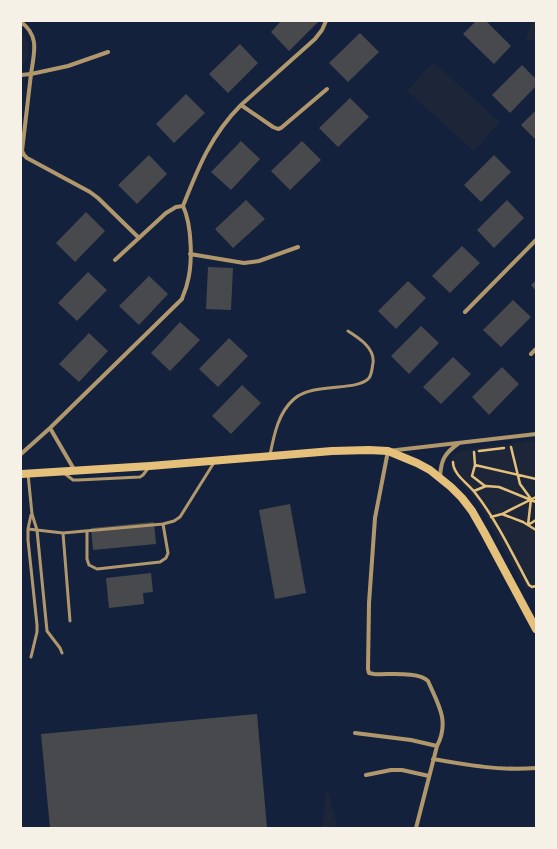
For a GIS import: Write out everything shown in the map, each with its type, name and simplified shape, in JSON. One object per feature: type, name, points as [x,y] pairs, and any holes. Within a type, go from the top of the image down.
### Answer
[{"type":"main road","points":[[25,474],[150,466],[350,450],[388,451],[417,463],[440,477],[456,492],[472,511],[535,626]]},
{"type":"street","points":[[21,454],[50,428],[182,299],[188,284],[190,254],[187,218],[183,206],[198,168],[212,141],[231,116],[241,105],[308,45],[322,30],[326,21]]},
{"type":"street","points":[[21,22],[32,32],[35,42],[22,152],[24,155],[90,192],[139,238]]},
{"type":"street","points":[[21,75],[68,66],[108,52]]},
{"type":"street","points":[[241,105],[272,127],[281,128],[327,89]]},
{"type":"street","points":[[115,260],[166,213],[176,207],[183,206]]},
{"type":"street","points":[[465,312],[536,240]]},
{"type":"street","points":[[190,254],[244,263],[259,261],[298,247]]},
{"type":"street","points":[[530,354],[536,349]]},
{"type":"street","points":[[50,428],[76,471]]},
{"type":"street","points":[[416,828],[433,758],[441,738],[444,722],[443,715],[425,677],[416,675],[374,674],[369,673],[368,669],[369,603],[375,518],[388,451],[536,434]]},
{"type":"street","points":[[440,477],[441,467],[448,451],[460,443]]},
{"type":"street","points":[[355,733],[411,740],[437,746]]},
{"type":"street","points":[[433,758],[493,768],[519,770],[536,768]]},
{"type":"street","points":[[366,775],[391,770],[402,770],[429,776]]},
{"type":"lane","points":[[269,456],[279,420],[293,399],[302,393],[315,389],[362,383],[369,377],[374,360],[371,351],[365,344],[348,331]]},
{"type":"lane","points":[[28,529],[63,533],[86,532],[163,524],[174,521],[180,517],[216,461]]},
{"type":"lane","points":[[62,472],[73,480],[140,477],[150,466]]},
{"type":"lane","points":[[25,474],[32,514],[37,530],[47,631],[62,653]]},
{"type":"lane","points":[[31,657],[37,632],[28,529],[32,514]]},
{"type":"lane","points":[[86,532],[86,559],[89,565],[97,568],[105,568],[160,562],[166,558],[168,552],[163,524]]},
{"type":"lane","points":[[63,533],[70,621]]},
{"type":"path","points":[[470,452],[517,446]]},
{"type":"path","points":[[511,447],[520,484],[531,499],[528,525]]},
{"type":"path","points":[[474,452],[475,465],[472,476],[486,486]]},
{"type":"path","points":[[454,458],[454,469],[474,491],[496,524],[529,585],[536,586]]},
{"type":"path","points":[[475,465],[536,479]]},
{"type":"path","points":[[474,491],[486,486],[499,487],[536,502]]},
{"type":"path","points":[[491,517],[502,514],[536,497]]},
{"type":"path","points":[[502,514],[536,530]]},
{"type":"path","points":[[528,525],[536,520]]},
{"type":"shaded area","points":[[532,21],[536,21],[536,40],[525,41]]},
{"type":"shaded area","points":[[21,33],[27,41],[29,50],[25,62],[21,66]]},
{"type":"shaded area","points":[[433,62],[500,122],[474,151],[407,91]]},
{"type":"shaded area","points":[[536,440],[536,591],[533,591],[525,588],[479,504],[451,471],[450,464],[453,457],[460,451]]},
{"type":"shaded area","points":[[327,787],[338,828],[322,828]]},
{"type":"building","points":[[281,21],[319,21],[289,51],[271,32]]},
{"type":"building","points":[[476,21],[486,21],[511,46],[494,64],[463,34]]},
{"type":"building","points":[[360,33],[379,52],[348,82],[329,63]]},
{"type":"building","points":[[240,44],[258,63],[228,93],[209,74]]},
{"type":"building","points":[[522,65],[536,79],[536,86],[510,113],[492,95]]},
{"type":"building","points":[[186,94],[205,113],[174,143],[156,124]]},
{"type":"building","points":[[350,98],[369,117],[338,147],[319,128]]},
{"type":"building","points":[[536,110],[536,140],[521,125]]},
{"type":"building","points":[[241,141],[260,159],[231,190],[211,172]]},
{"type":"building","points":[[302,141],[321,160],[290,190],[271,171]]},
{"type":"building","points":[[149,155],[167,174],[137,204],[118,185]]},
{"type":"building","points":[[494,155],[511,172],[481,202],[464,185]]},
{"type":"building","points":[[246,200],[265,219],[233,248],[215,229]]},
{"type":"building","points":[[507,200],[524,218],[494,248],[477,230]]},
{"type":"building","points":[[86,212],[105,231],[75,262],[56,243]]},
{"type":"building","points":[[462,246],[480,263],[450,293],[432,276]]},
{"type":"building","points":[[208,267],[233,268],[231,310],[206,309]]},
{"type":"building","points":[[88,272],[107,290],[77,321],[58,303]]},
{"type":"building","points":[[149,276],[168,294],[139,325],[119,306]]},
{"type":"building","points":[[536,280],[536,291],[531,285]]},
{"type":"building","points":[[408,281],[426,298],[396,329],[378,311]]},
{"type":"building","points":[[513,300],[531,317],[501,347],[483,330]]},
{"type":"building","points":[[180,322],[200,340],[170,371],[151,353]]},
{"type":"building","points":[[421,326],[439,343],[409,374],[391,356]]},
{"type":"building","points":[[89,333],[108,351],[79,382],[59,364]]},
{"type":"building","points":[[229,338],[248,356],[218,387],[199,369]]},
{"type":"building","points":[[453,357],[471,374],[441,404],[423,387]]},
{"type":"building","points":[[502,367],[519,384],[489,415],[472,397]]},
{"type":"building","points":[[242,385],[261,403],[231,434],[212,416]]},
{"type":"building","points":[[290,504],[306,593],[275,599],[259,510]]},
{"type":"building","points":[[154,522],[156,544],[93,550],[91,528]]},
{"type":"building","points":[[151,573],[153,592],[143,593],[144,604],[109,608],[106,578]]},
{"type":"building","points":[[257,714],[267,828],[50,828],[41,734]]}]
